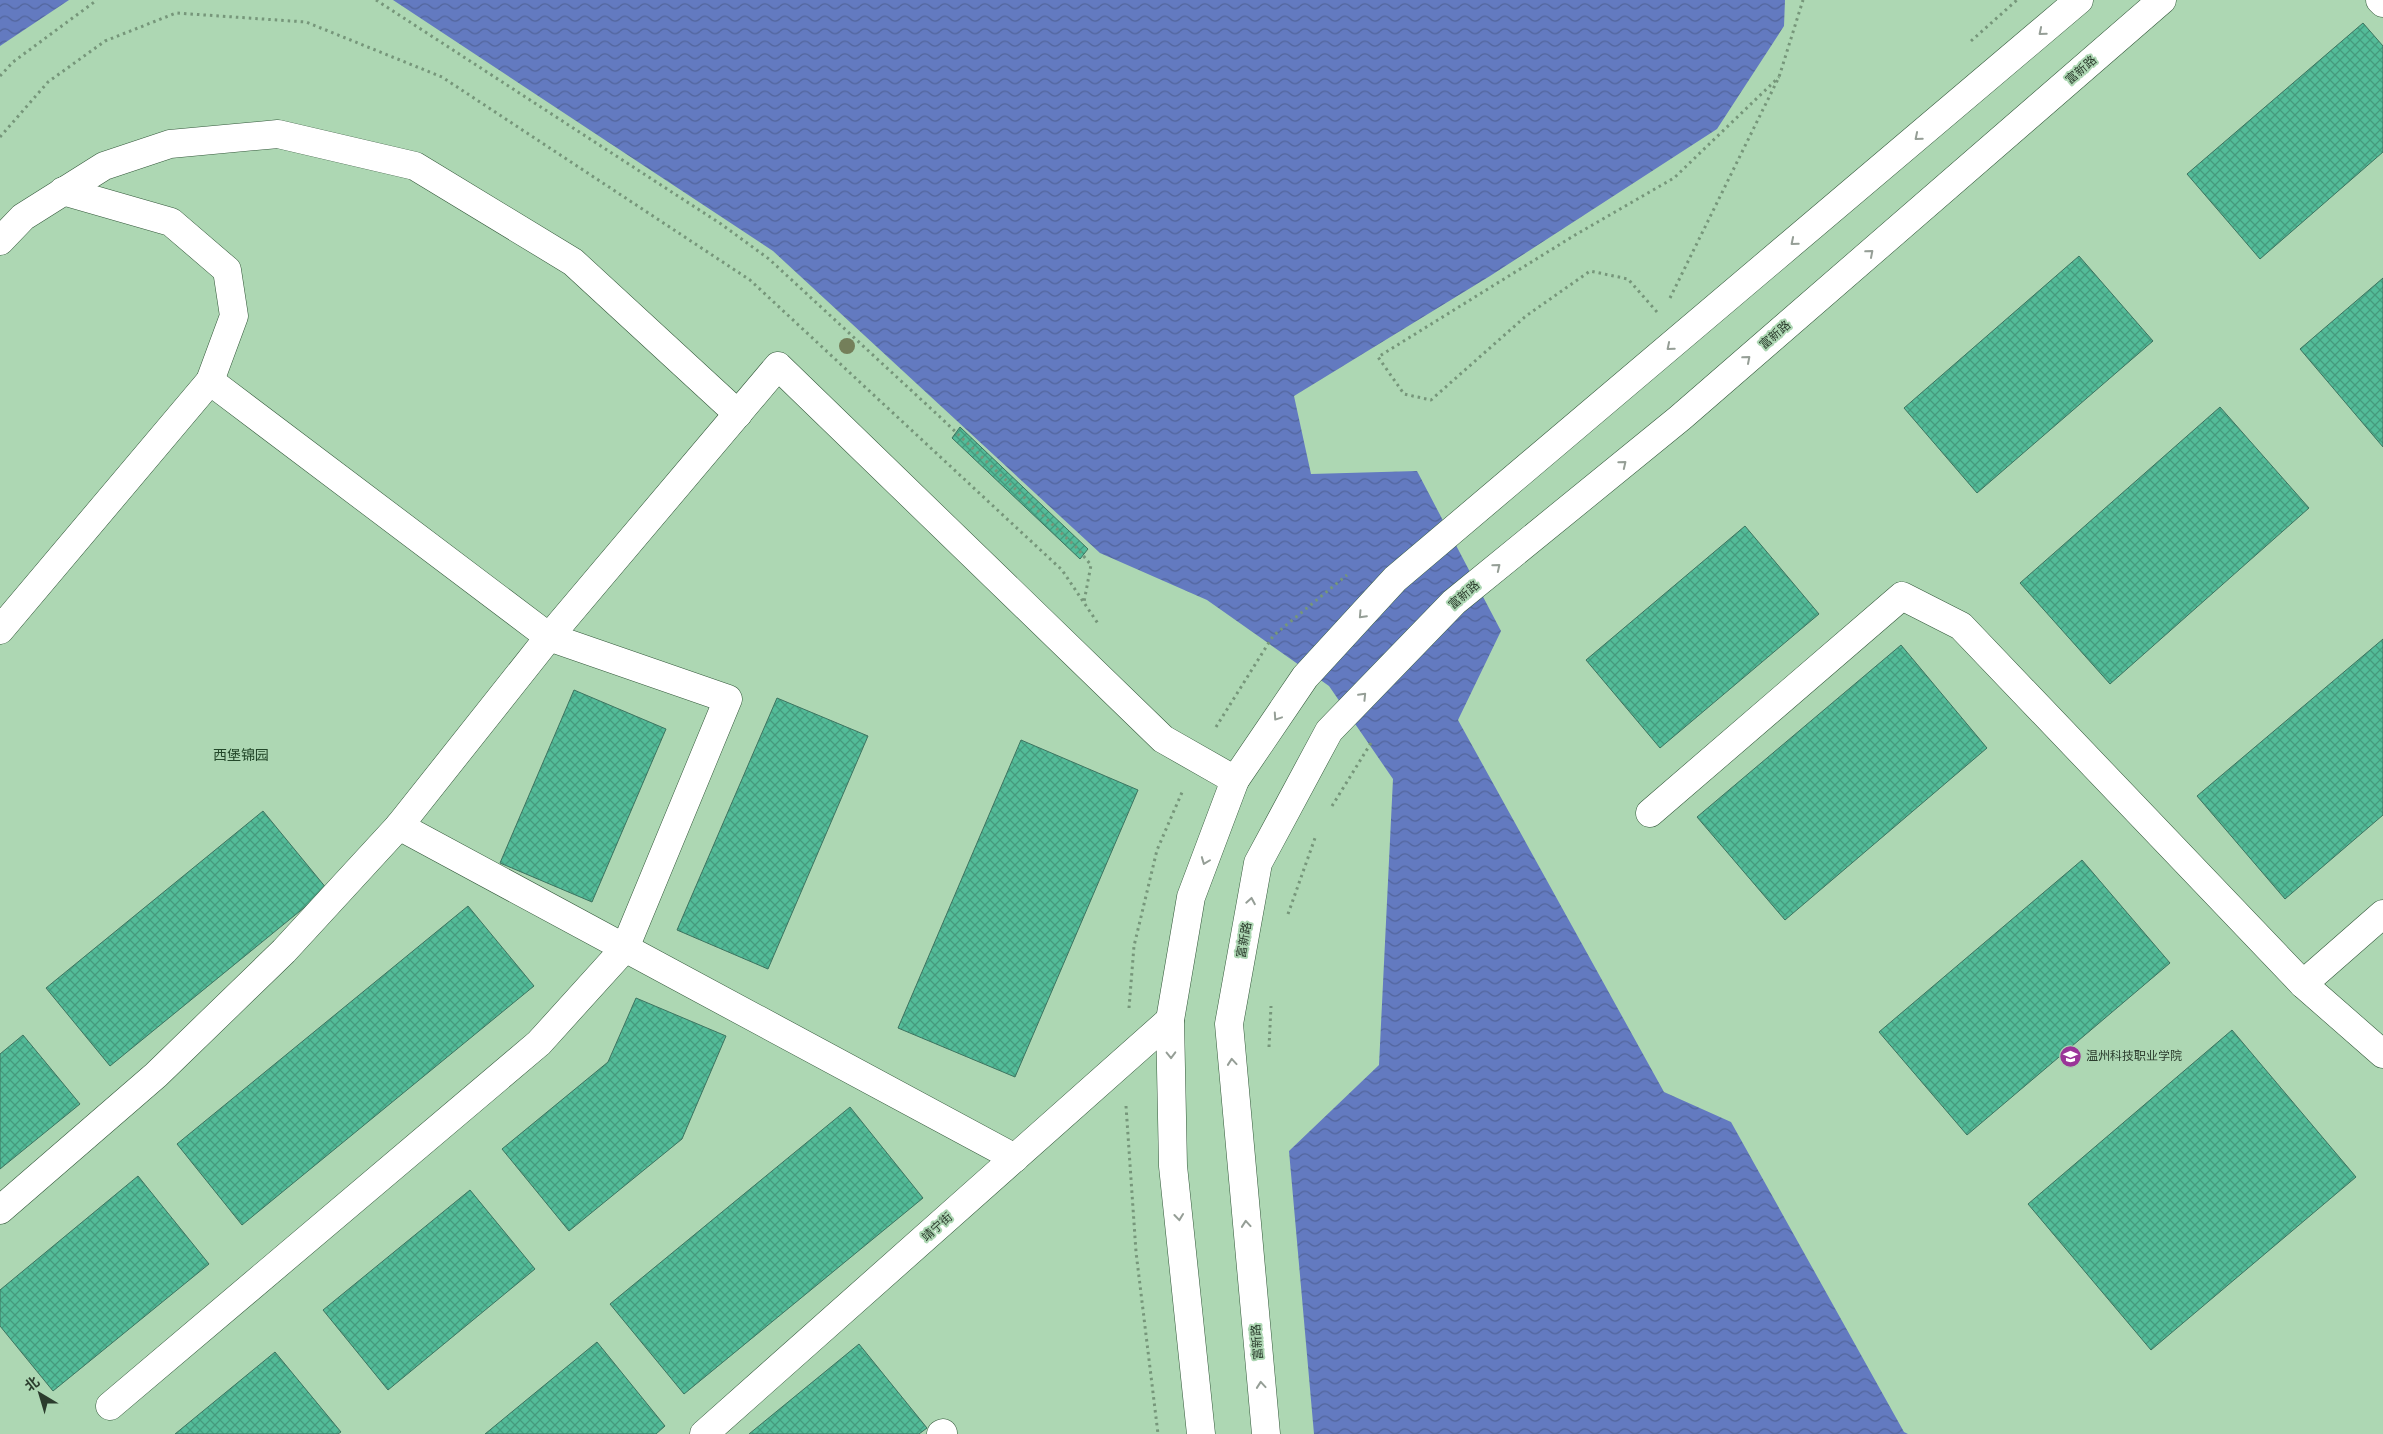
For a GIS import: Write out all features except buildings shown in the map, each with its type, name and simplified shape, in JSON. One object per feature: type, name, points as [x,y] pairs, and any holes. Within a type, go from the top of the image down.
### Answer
[{"type":"street","points":[[1201,1434],[1173,1166],[1170,1020],[1191,897],[1235,780],[1304,677],[1395,579],[2079,0]]},
{"type":"street","name":"富新路","points":[[1266,1434],[1229,1024],[1258,862],[1329,731],[1454,602],[1680,418],[2162,0]]},
{"type":"street","points":[[2380,0],[2383,3]]},
{"type":"street","points":[[0,241],[23,216],[104,166],[170,144],[278,134],[415,166],[573,262],[738,414]]},
{"type":"street","points":[[0,630],[210,381],[234,316],[228,270],[171,222],[63,191]]},
{"type":"street","points":[[0,1210],[156,1075],[284,951],[399,826],[549,637],[778,366],[1163,739],[1235,780]]},
{"type":"street","points":[[110,1406],[539,1043],[626,948],[728,699],[549,637],[210,381]]},
{"type":"street","points":[[1650,813],[1902,596],[1961,626],[2303,984],[2383,1054]]},
{"type":"street","points":[[399,826],[1015,1158]]},
{"type":"street","points":[[2303,984],[2383,914]]},
{"type":"street","name":"靖宁街","points":[[704,1434],[1170,1020]]},
{"type":"path","points":[[0,76],[13,62],[97,0]]},
{"type":"path","points":[[376,0],[721,224],[769,259],[940,417],[1077,548],[1091,564],[1084,602]]},
{"type":"path","points":[[1669,298],[1779,76],[1803,0]]},
{"type":"path","points":[[1660,316],[1628,279],[1590,271],[1526,316],[1431,400],[1404,394],[1378,357],[1575,235],[1674,178],[1779,76]]},
{"type":"path","points":[[1273,636],[1354,569]]},
{"type":"path","points":[[1331,808],[1371,742]]},
{"type":"path","points":[[1286,918],[1317,833]]},
{"type":"path","points":[[1269,1049],[1271,1000]]},
{"type":"water","points":[[0,0],[69,0],[0,46]]},
{"type":"water","points":[[393,0],[1785,0],[1784,26],[1717,129],[1490,276],[1294,396],[1311,474],[1417,471],[1501,631],[1458,720],[1664,1092],[1731,1122],[1904,1432],[1908,1434],[1314,1434],[1289,1151],[1379,1065],[1393,779],[1329,686],[1207,600],[1100,553],[773,251]]},
{"type":"place","name":"温州科技职业学院","points":[[2070,1056]]},
{"type":"district","name":"西堡锦园","points":[[241,755]]}]
